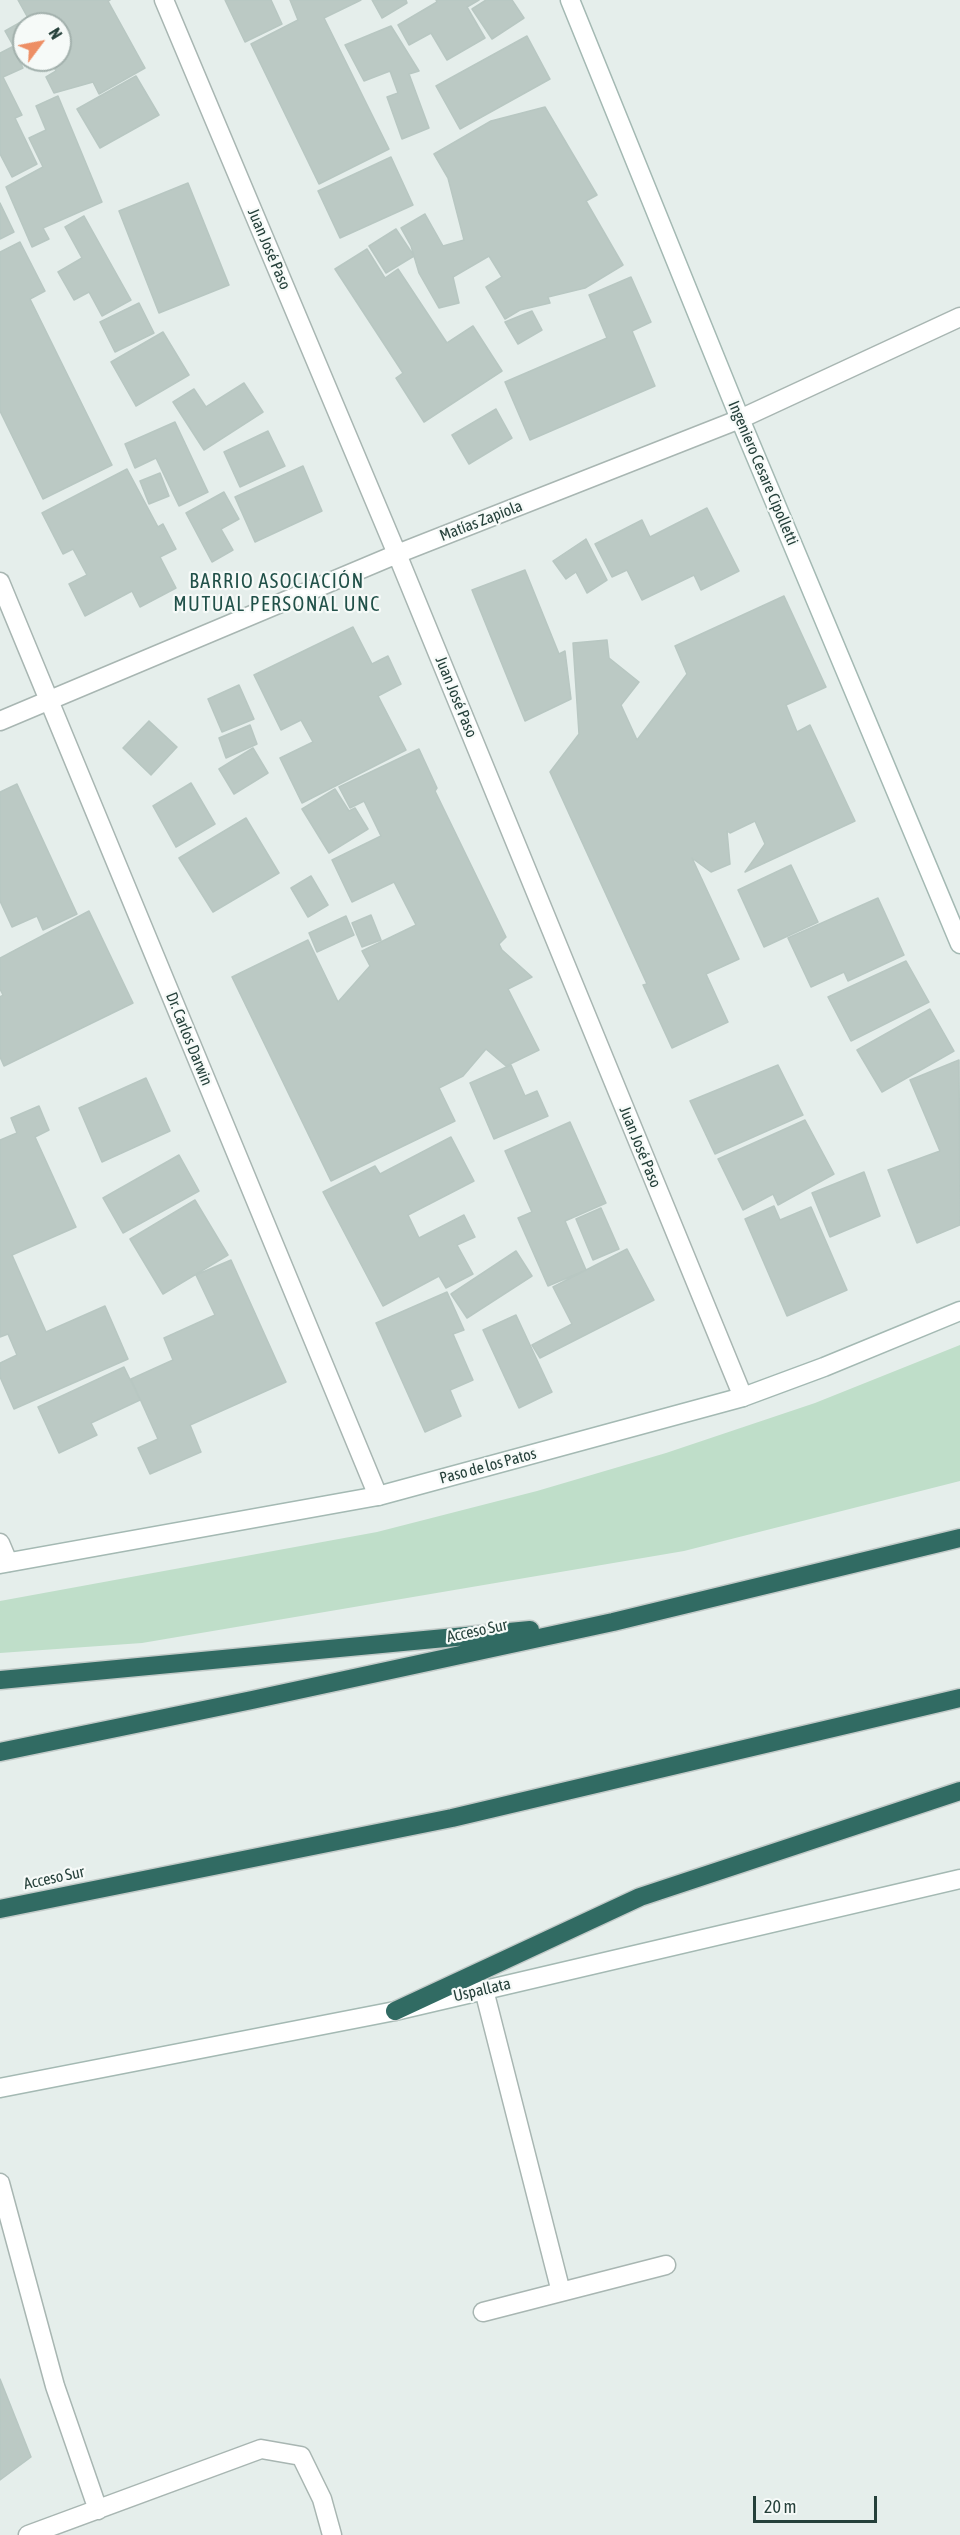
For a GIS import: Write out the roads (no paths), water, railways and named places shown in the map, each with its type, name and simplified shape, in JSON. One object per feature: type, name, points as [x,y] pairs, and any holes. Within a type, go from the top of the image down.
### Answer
[{"type":"highway","name":"Acceso Sur","points":[[0,1752],[613,1622],[960,1538]]},
{"type":"highway","points":[[0,1680],[613,1622]]},
{"type":"highway","name":"Acceso Sur","points":[[0,1909],[452,1818],[960,1698]]},
{"type":"highway","points":[[395,2011],[640,1897],[960,1791]]},
{"type":"street","name":"Juan José Paso","points":[[164,0],[397,554],[743,1397]]},
{"type":"street","name":"Ingeniero Cesare Cipolletti","points":[[570,0],[740,419],[960,944]]},
{"type":"street","name":"Matías Zapiola","points":[[0,721],[397,554],[740,419],[960,317]]},
{"type":"street","name":"Dr. Carlos Darwin","points":[[0,582],[378,1496]]},
{"type":"street","name":"Paso de los Patos","points":[[4,1563],[378,1496],[743,1397],[824,1367],[960,1311]]},
{"type":"street","points":[[0,1543],[4,1563]]},
{"type":"street","name":"Uspallata","points":[[0,2088],[395,2011],[960,1879]]},
{"type":"street","points":[[484,1990],[561,2292]]},
{"type":"street","points":[[0,2183],[56,2386],[98,2510]]},
{"type":"street","points":[[483,2312],[666,2265]]},
{"type":"street","points":[[28,2535],[261,2449],[301,2456],[322,2499],[332,2535]]},
{"type":"district","name":"BARRIO ASOCIACIÓN MUTUAL PERSONAL UNC","points":[[277,594]]}]
